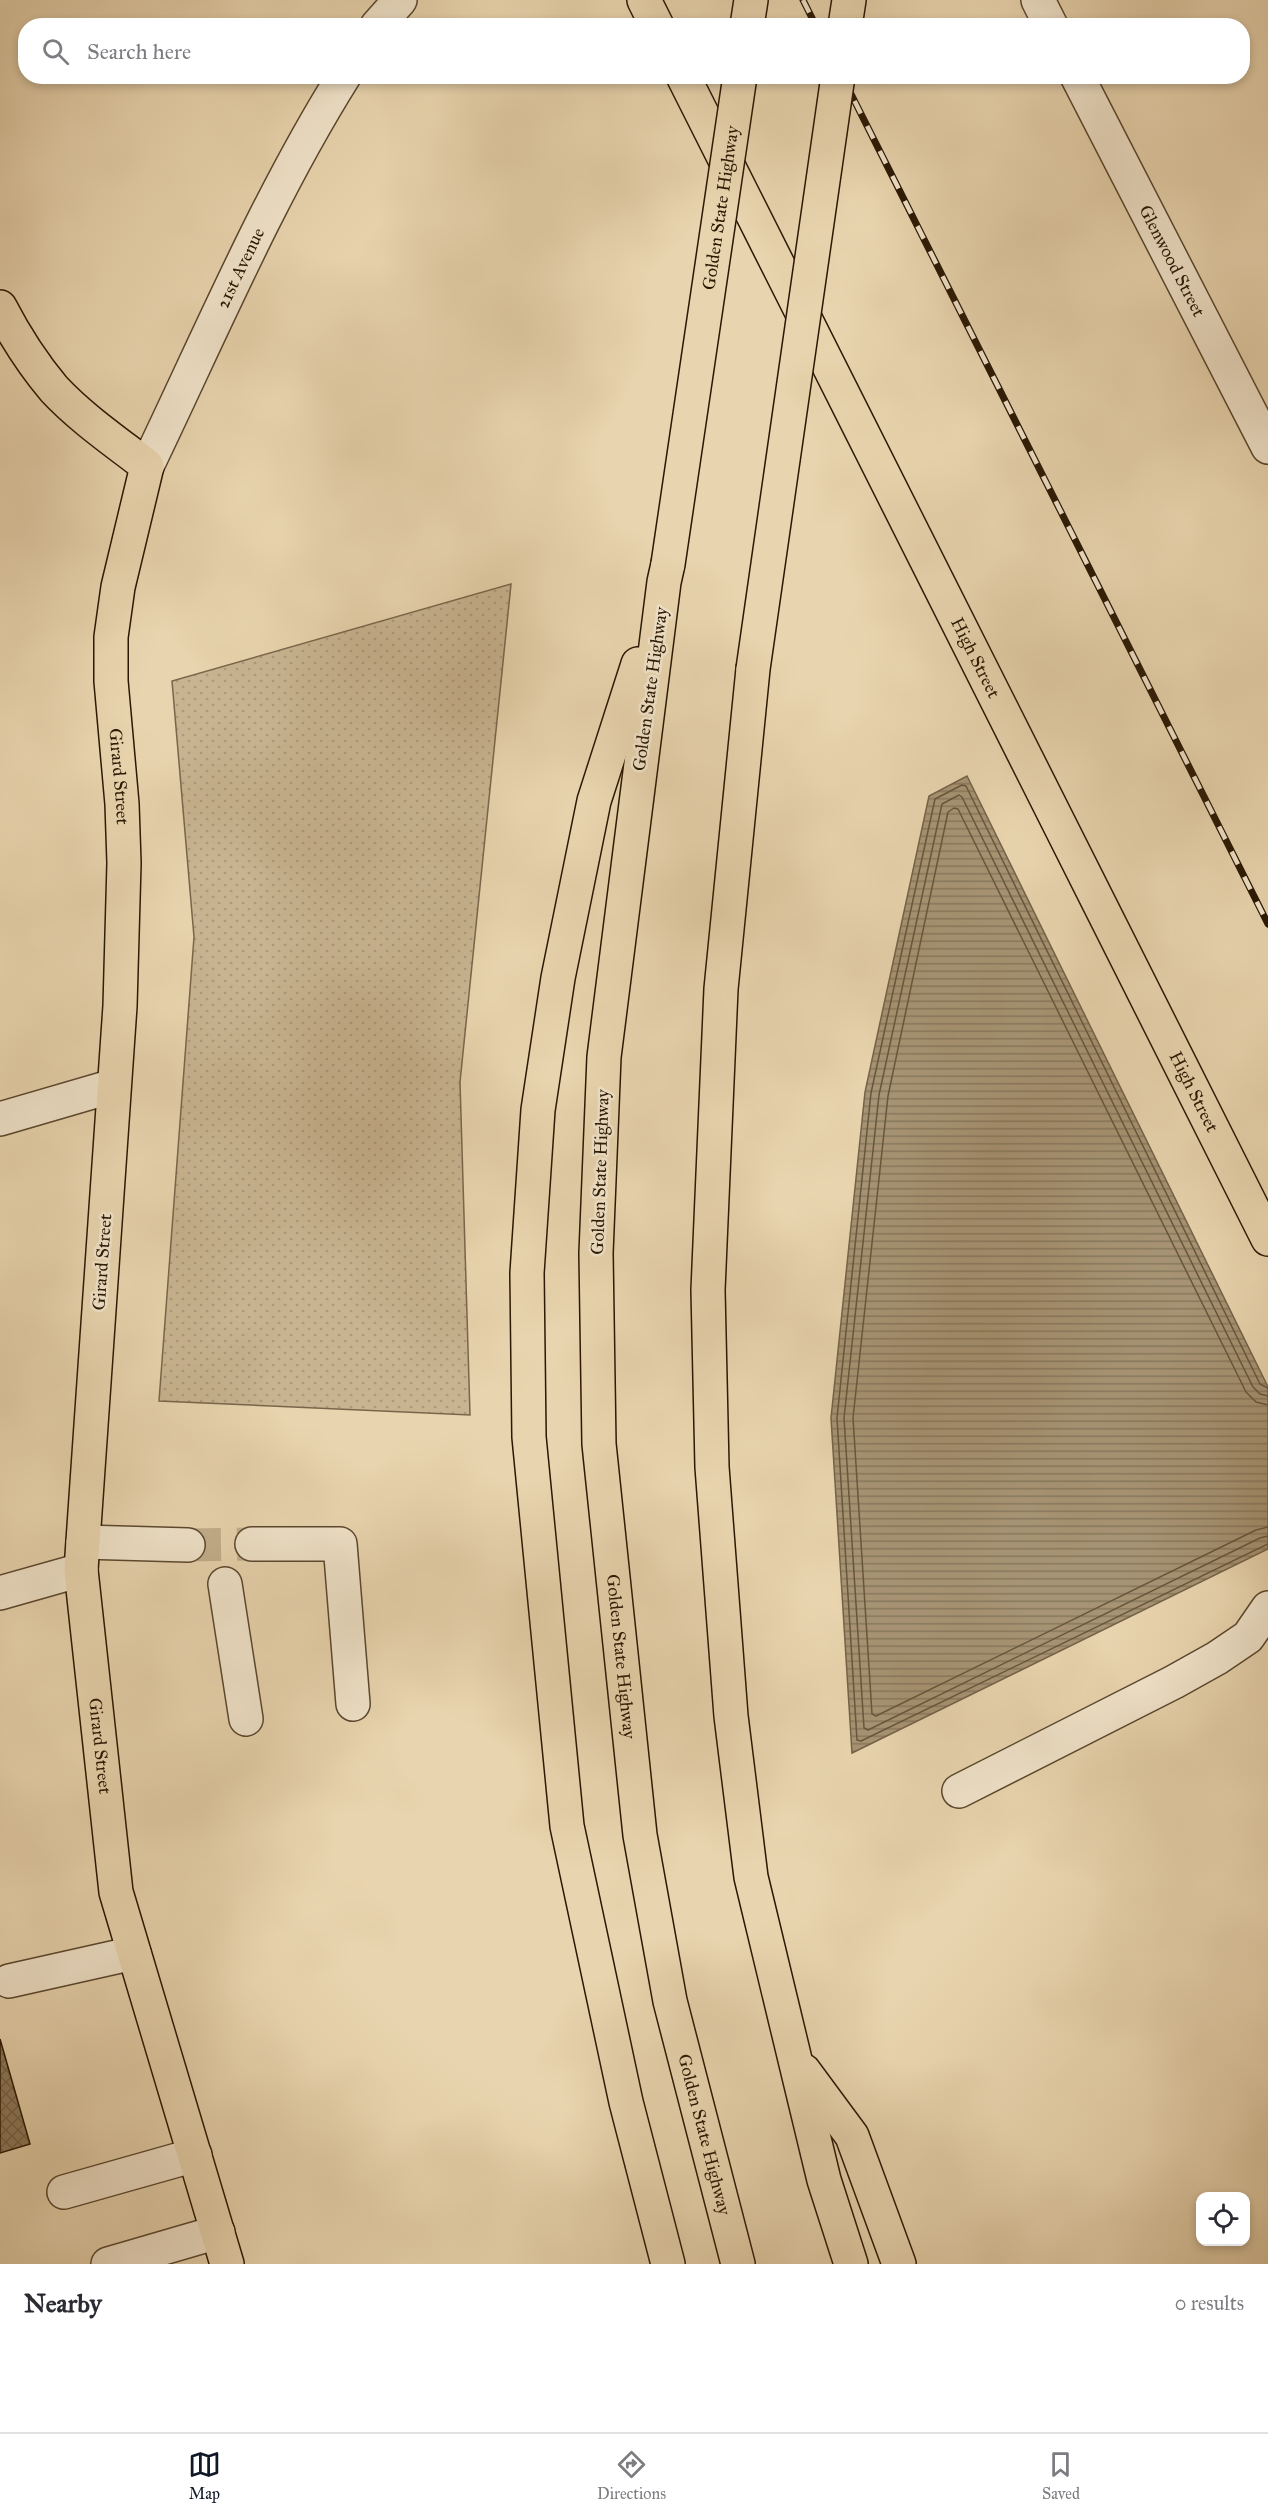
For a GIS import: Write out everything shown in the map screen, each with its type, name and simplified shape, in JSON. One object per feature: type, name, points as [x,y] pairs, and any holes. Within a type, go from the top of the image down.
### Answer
[{"type":"main road","points":[[644,0],[653,18]]},
{"type":"main road","points":[[748,18],[751,0]]},
{"type":"main road","points":[[846,18],[849,0]]},
{"type":"main road","name":"High Street","points":[[687,84],[1268,1239]]},
{"type":"main road","name":"Golden State Highway","points":[[738,2264],[670,2001],[640,1835],[599,1444],[596,1253],[604,1057],[666,573],[739,84]]},
{"type":"main road","points":[[837,84],[753,669],[721,989],[708,1290],[712,1467],[731,1716],[751,1877],[824,2180],[851,2264]]},
{"type":"main road","points":[[0,307],[17,339],[55,389],[102,431],[147,466]]},
{"type":"main road","name":"Girard Street","points":[[147,466],[118,587],[111,637],[111,681],[122,804],[124,863],[120,1006],[82,1556],[116,1892],[227,2264]]},
{"type":"main road","points":[[666,573],[594,801],[558,978],[538,1110],[527,1273],[529,1437],[567,1826],[626,2102],[668,2264]]},
{"type":"main road","points":[[796,2059],[852,2136],[899,2264]]},
{"type":"street","points":[[384,18],[400,0]]},
{"type":"street","points":[[1038,0],[1047,18]]},
{"type":"street","name":"21st Avenue","points":[[147,466],[249,253],[339,84]]},
{"type":"street","name":"Glenwood Street","points":[[1081,84],[1268,447]]},
{"type":"street","points":[[0,1119],[113,1086]]},
{"type":"street","points":[[252,1544],[340,1544],[354,1704]]},
{"type":"street","points":[[0,1593],[82,1556],[188,1545]]},
{"type":"street","points":[[225,1584],[246,1719]]},
{"type":"street","points":[[959,1791],[1217,1658],[1248,1637],[1268,1608]]},
{"type":"street","points":[[9,1981],[134,1953]]},
{"type":"street","points":[[64,2192],[195,2155]]},
{"type":"street","points":[[108,2264],[218,2232]]},
{"type":"shaded area","points":[[511,584],[460,1082],[470,1415],[159,1401],[194,937],[172,681]]},
{"type":"water","points":[[967,776],[1268,1387],[1268,1549],[852,1753],[831,1418],[865,1092],[929,796]]},
{"type":"building","points":[[0,2039],[30,2144],[0,2153]]},
{"type":"tunnel","points":[[188,1545],[252,1544]]},
{"type":"railway","points":[[803,0],[812,18]]},
{"type":"railway","points":[[846,84],[1268,924]]}]
